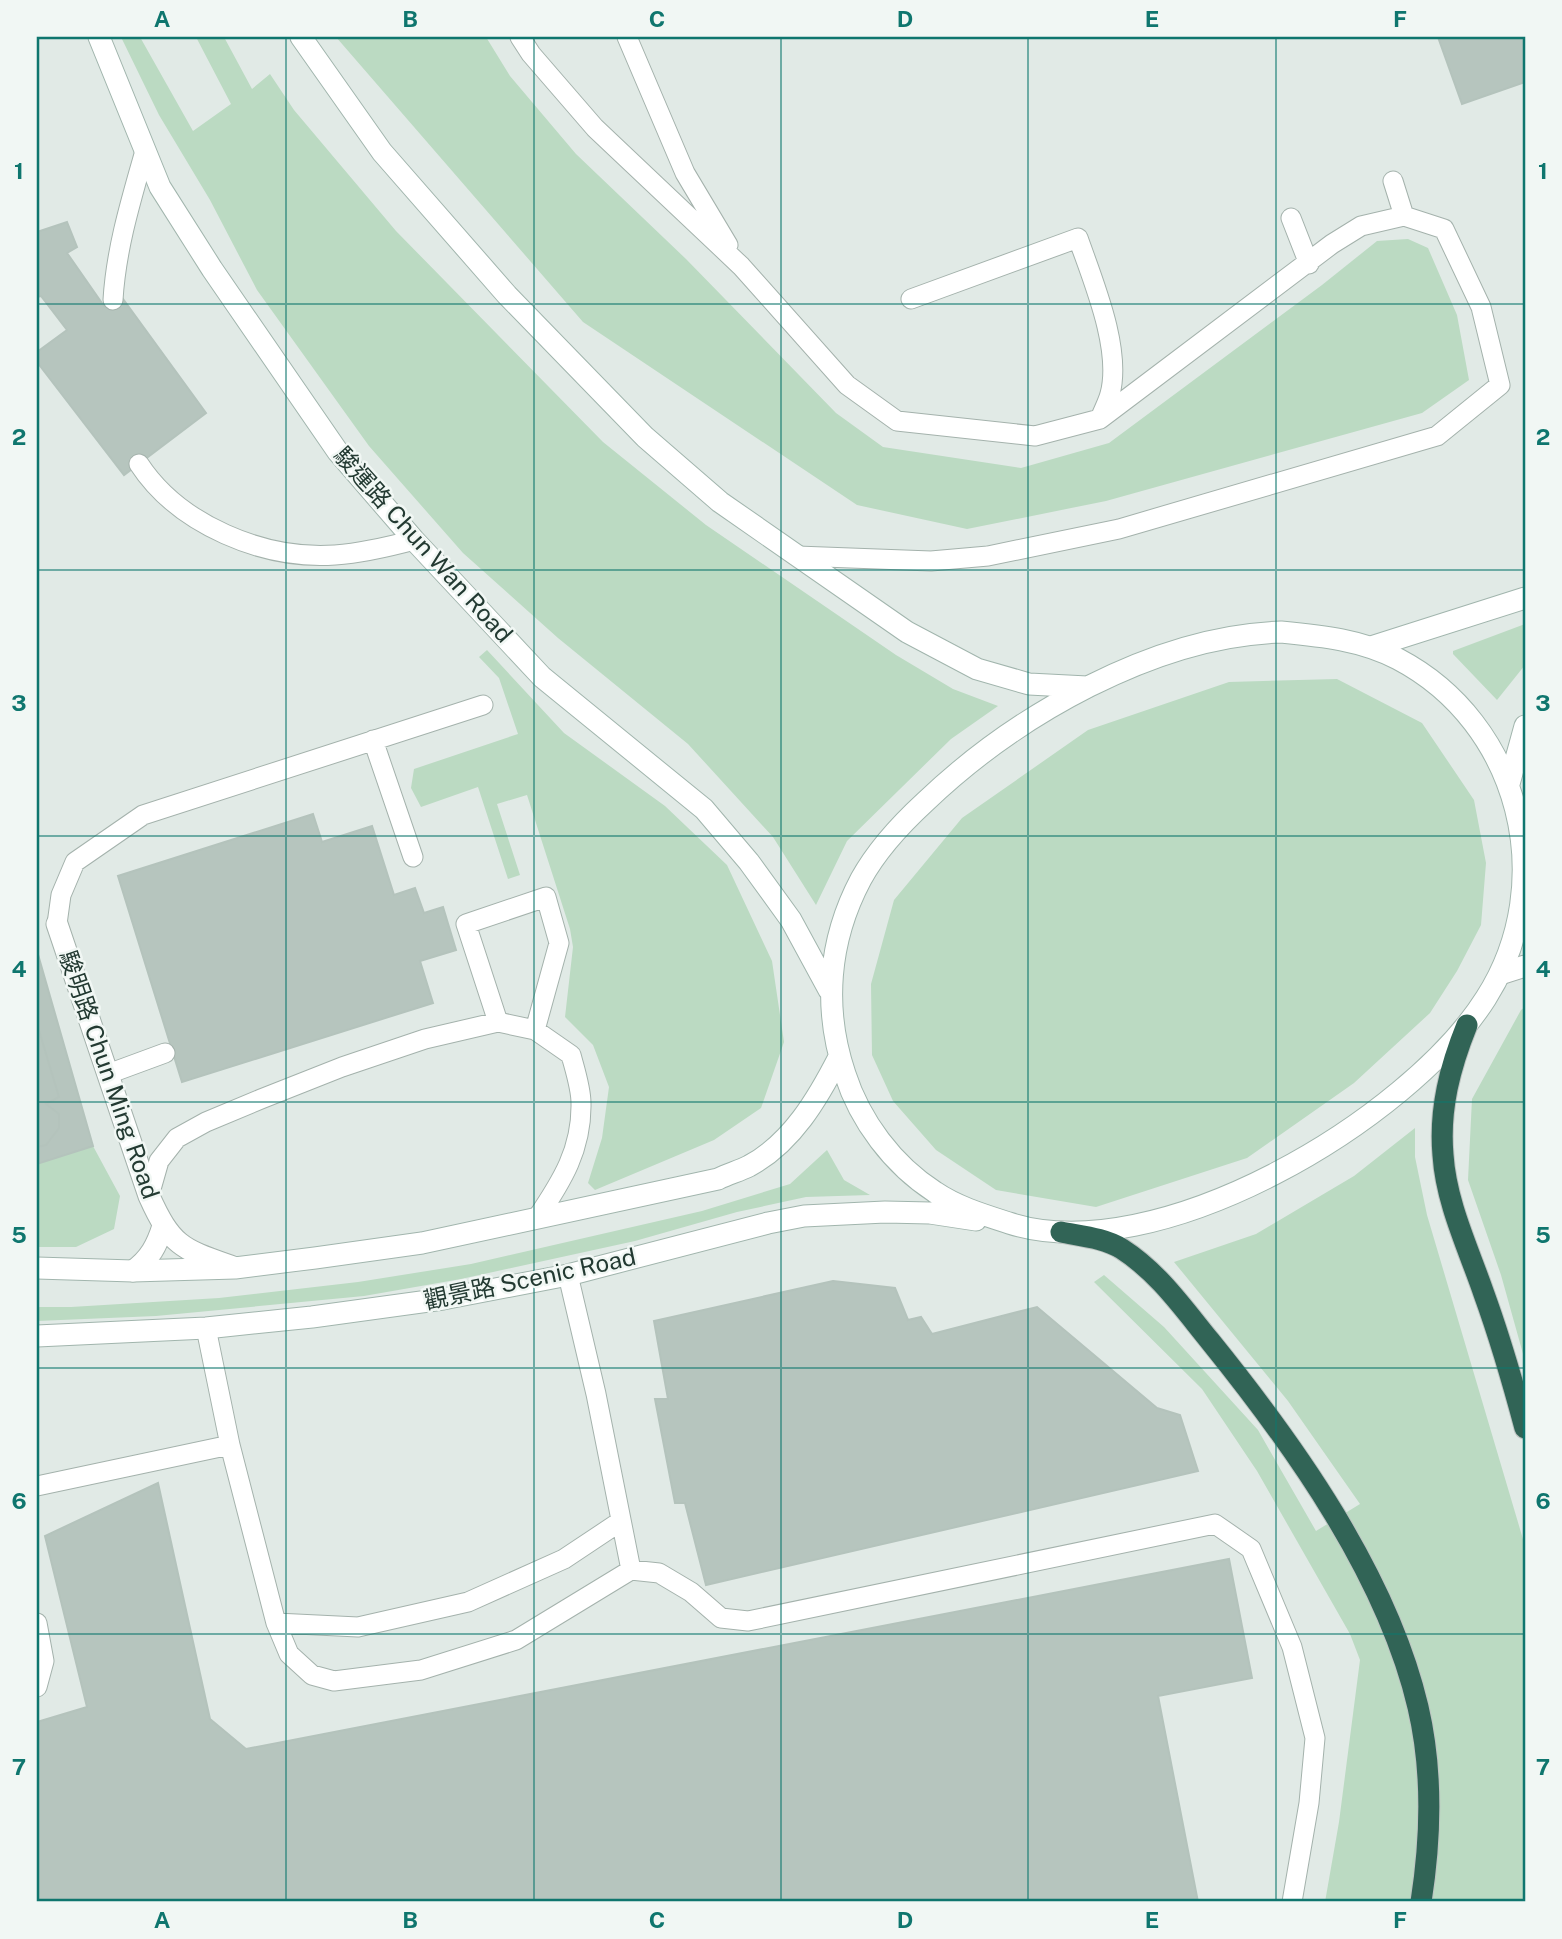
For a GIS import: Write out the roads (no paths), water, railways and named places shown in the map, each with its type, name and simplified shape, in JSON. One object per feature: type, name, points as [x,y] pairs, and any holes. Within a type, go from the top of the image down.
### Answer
[{"type":"highway","points":[[1467,1025],[1454,1057],[1446,1089],[1442,1122],[1443,1158],[1459,1225],[1489,1307],[1525,1427]]},
{"type":"highway","points":[[1061,1232],[1094,1238],[1119,1247],[1145,1265],[1166,1286],[1239,1377],[1288,1445],[1328,1505],[1370,1578],[1390,1619],[1406,1662],[1425,1739],[1428,1832],[1421,1902]]},
{"type":"main road","name":"駿運路 Chun Wan Road","points":[[99,37],[160,187],[204,257],[338,452],[414,540],[542,677],[704,809],[749,862],[792,920],[830,990]]},
{"type":"main road","points":[[301,37],[382,152],[516,304],[645,437],[720,502],[906,632],[977,669],[1029,684],[1089,687]]},
{"type":"main road","points":[[1371,647],[1525,598]]},
{"type":"main road","points":[[1281,632],[1334,637],[1371,647],[1399,659],[1423,675],[1462,708],[1487,741],[1509,784],[1523,839],[1523,893],[1511,946],[1500,974],[1467,1025],[1436,1058],[1384,1104],[1312,1154],[1237,1192],[1161,1219],[1112,1229],[1061,1232],[1019,1227],[972,1211],[935,1192],[903,1166],[877,1137],[861,1112],[839,1057],[830,990],[835,952],[844,917],[860,880],[895,832],[936,791],[971,761],[1009,734],[1089,687],[1181,650],[1251,633],[1281,632]]},
{"type":"main road","points":[[1509,784],[1525,726]]},
{"type":"main road","name":"駿明路 Chun Ming Road","points":[[57,924],[149,1196],[163,1226],[176,1241],[195,1254],[235,1268]]},
{"type":"main road","points":[[1500,974],[1525,966]]},
{"type":"main road","points":[[37,1268],[133,1271],[235,1268],[422,1242],[718,1179],[750,1165],[771,1150],[799,1123],[818,1098],[839,1057]]},
{"type":"main road","name":"觀景路 Scenic Road","points":[[37,1336],[206,1328],[443,1299],[569,1275],[804,1216],[848,1212],[930,1213],[1019,1227]]},
{"type":"main road","name":"駿明路 Chun Ming Road","points":[[133,1271],[145,1262],[158,1242],[163,1226]]},
{"type":"lane","points":[[520,37],[531,54],[595,128],[741,266],[847,385],[897,421],[1035,436],[1100,419],[1309,264],[1332,244],[1361,226],[1404,216],[1444,229],[1480,307],[1500,385],[1437,436],[1119,529],[988,556],[931,561],[797,556]]},
{"type":"lane","points":[[627,37],[685,173],[741,266]]},
{"type":"lane","points":[[113,300],[114,280],[127,215],[145,151]]},
{"type":"lane","points":[[1393,181],[1404,216]]},
{"type":"lane","points":[[1291,218],[1309,264]]},
{"type":"lane","points":[[911,299],[1079,238],[1109,337],[1111,392],[1100,419]]},
{"type":"lane","points":[[139,464],[168,496],[196,518],[228,535],[261,547],[296,554],[332,556],[368,552],[414,540]]},
{"type":"lane","points":[[57,924],[61,895],[75,862],[143,815],[483,705]]},
{"type":"lane","points":[[373,740],[412,857]]},
{"type":"lane","points":[[498,1022],[467,924],[546,897],[559,943],[535,1030]]},
{"type":"lane","points":[[149,1196],[159,1161],[177,1138],[206,1122],[342,1067],[425,1039],[498,1022],[535,1030],[572,1055],[582,1101],[579,1142],[558,1187],[537,1218]]},
{"type":"lane","points":[[108,1074],[165,1053]]},
{"type":"lane","points":[[569,1275],[631,1570]]},
{"type":"lane","points":[[206,1328],[230,1445],[276,1623],[289,1654],[312,1675],[334,1681],[421,1670],[516,1640],[631,1570],[659,1573],[691,1592],[721,1618],[748,1621],[1215,1524],[1251,1549],[1292,1647],[1315,1738],[1309,1803],[1292,1902]]},
{"type":"lane","points":[[37,1486],[230,1445]]},
{"type":"lane","points":[[276,1623],[358,1627],[468,1602],[564,1559],[621,1521]]},
{"type":"lane","points":[[37,1623],[44,1661],[37,1687]]}]
